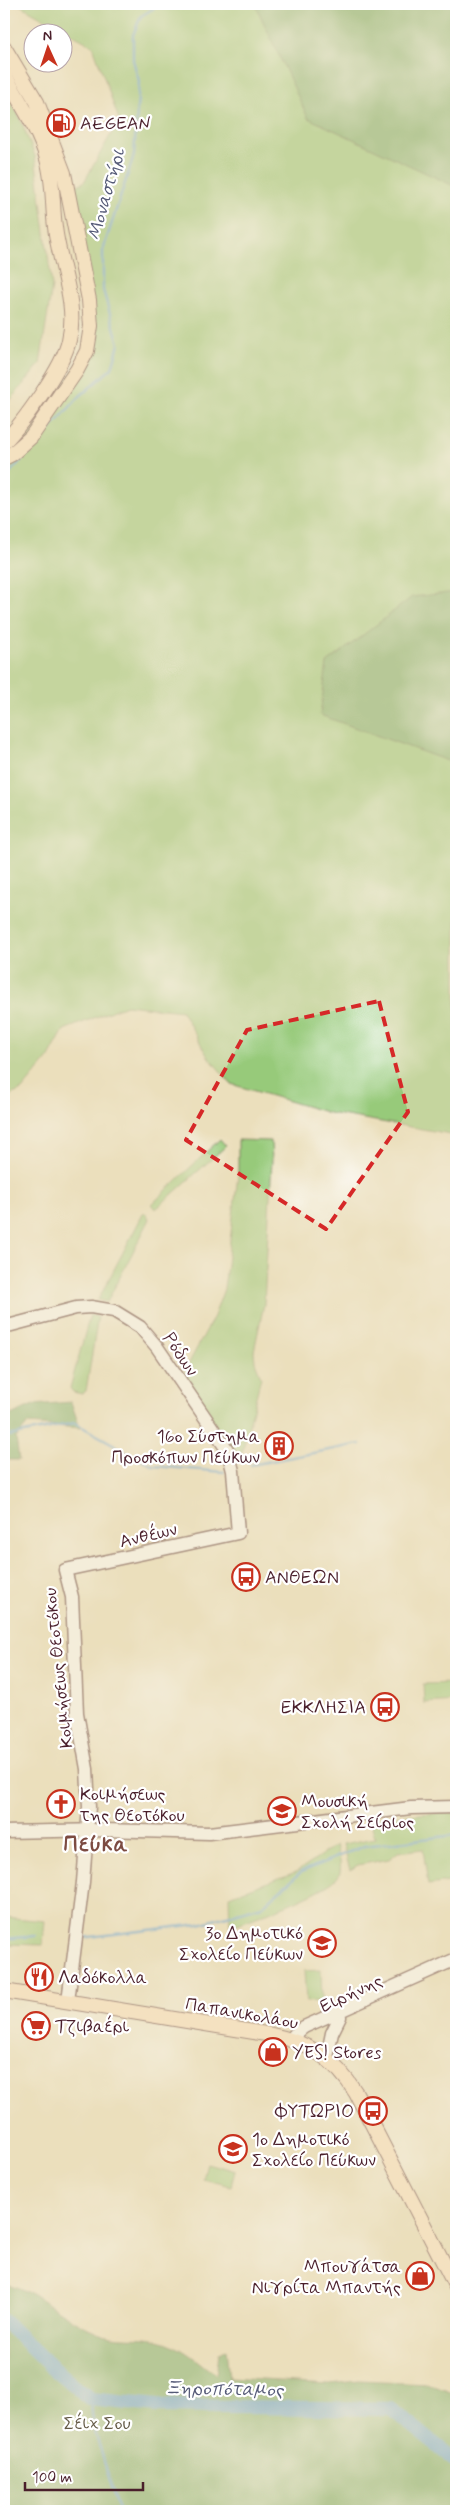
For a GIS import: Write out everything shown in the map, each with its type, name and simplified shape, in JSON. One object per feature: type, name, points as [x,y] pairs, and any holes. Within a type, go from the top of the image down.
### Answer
[{"type":"main road","points":[[4,47],[37,102],[64,173],[89,300],[91,326],[87,351],[77,370],[31,437],[12,454],[4,458]]},
{"type":"main road","points":[[4,74],[27,114],[47,158],[52,181],[55,228],[69,298],[71,324],[70,340],[62,360],[19,424],[4,442]]},
{"type":"main road","name":"Παπανικολάου","points":[[4,1991],[294,2040],[326,2057],[340,2070],[356,2093],[456,2286]]},
{"type":"street","name":"Ρόδων","points":[[4,1327],[59,1312],[91,1307],[114,1311],[140,1327],[157,1347],[228,1451],[233,1471],[238,1533]]},
{"type":"street","name":"Ανθέων","points":[[64,1570],[238,1533]]},
{"type":"street","name":"Κοιμήσεως Θεοτόκου","points":[[64,1570],[72,1597],[77,1713],[86,1769],[88,1830],[77,1942],[68,1984],[68,2001]]},
{"type":"street","points":[[4,1832],[88,1830],[209,1833],[392,1810],[456,1807]]},
{"type":"street","name":"Ειρήνης","points":[[294,2040],[294,2035],[304,2028],[456,1959]]},
{"type":"street","name":"Ειρήνης","points":[[294,2040],[340,2017],[456,1965]]},
{"type":"street","points":[[326,2057],[334,2028],[340,2017]]},
{"type":"highlighted area","points":[[379,1001],[408,1112],[326,1229],[186,1140],[247,1030]]},
{"type":"green space","points":[[18,4],[456,4],[456,1142],[451,1134],[329,1113],[231,1084],[207,1055],[182,1011],[126,1005],[64,1030],[48,1059],[22,1090],[4,1098],[4,467],[15,457],[92,341],[69,189],[84,182],[119,120],[93,46],[72,34],[72,22],[50,22]]},
{"type":"green space","points":[[255,4],[456,4],[456,187],[308,118]]},
{"type":"green space","points":[[4,89],[19,116],[35,156],[52,286],[40,364],[4,408]]},
{"type":"green space","points":[[456,592],[456,764],[320,715],[327,663],[412,597]]},
{"type":"green space","points":[[220,1139],[226,1146],[156,1209],[152,1204]]},
{"type":"green space","points":[[238,1140],[271,1141],[272,1160],[264,1304],[254,1351],[255,1362],[261,1377],[240,1462],[237,1462],[181,1378],[214,1316],[224,1289],[238,1175]]},
{"type":"green space","points":[[144,1212],[150,1219],[107,1302],[98,1300]]},
{"type":"green space","points":[[90,1315],[98,1317],[86,1391],[82,1394],[73,1392],[70,1388]]},
{"type":"green space","points":[[71,1402],[80,1428],[28,1424],[16,1438],[19,1460],[4,1460],[4,1418],[33,1405]]},
{"type":"green space","points":[[456,1683],[456,1701],[424,1703],[423,1684]]},
{"type":"green space","points":[[456,1813],[456,1881],[428,1885],[423,1849],[398,1852],[389,1859],[358,1865],[350,1870],[343,1844],[375,1838],[370,1818]]},
{"type":"green space","points":[[336,1845],[340,1868],[339,1875],[333,1881],[307,1896],[230,1927],[229,1896],[296,1872]]},
{"type":"green space","points":[[4,1917],[45,1921],[43,1945],[4,1944]]},
{"type":"green space","points":[[321,1970],[322,2001],[306,2002],[304,1971]]},
{"type":"green space","points":[[207,2163],[235,2171],[231,2186],[203,2179]]},
{"type":"green space","name":"Σέιχ Σου","points":[[4,2283],[29,2292],[73,2320],[97,2332],[112,2336],[166,2342],[188,2354],[216,2375],[219,2353],[226,2349],[229,2378],[329,2384],[358,2381],[429,2384],[456,2394],[456,2511],[4,2511]]},
{"type":"waterway","name":"Μοναστήρι","points":[[4,479],[80,396],[112,368],[119,344],[103,290],[103,250],[134,155],[139,81],[133,60],[133,35],[141,16],[161,4]]},
{"type":"waterway","points":[[4,1437],[75,1423],[153,1466],[224,1472]]},
{"type":"waterway","points":[[251,1465],[360,1444]]},
{"type":"waterway","points":[[81,1938],[199,1924],[262,1906],[301,1872],[364,1846],[456,1835]]},
{"type":"waterway","points":[[4,1939],[35,1936]]},
{"type":"waterway","name":"Ξηροπόταμος","points":[[4,2321],[49,2365],[90,2399],[157,2406],[391,2409],[456,2461]]},
{"type":"waterway","points":[[90,2399],[94,2428],[119,2511]]},
{"type":"place","name":"AEGEAN","points":[[61,123]]},
{"type":"place","name":"16ο Σύστημα Προσκόπων Πεύκων","points":[[279,1446]]},
{"type":"place","name":"ΑΝΘΕΩΝ","points":[[246,1577]]},
{"type":"place","name":"ΕΚΚΛΗΣΙΑ","points":[[385,1707]]},
{"type":"place","name":"Κοιμήσεως της Θεοτόκου","points":[[61,1804]]},
{"type":"place","name":"Μουσική Σχολή Σείριος","points":[[282,1811]]},
{"type":"place","name":"3ο Δημοτικό Σχολείο Πεύκων","points":[[322,1943]]},
{"type":"place","name":"Λαδόκολλα","points":[[39,1977]]},
{"type":"place","name":"Τζιβαέρι","points":[[36,2026]]},
{"type":"place","name":"YES! Stores","points":[[273,2052]]},
{"type":"place","name":"ΦΥΤΩΡΙΟ","points":[[373,2111]]},
{"type":"place","name":"1ο Δημοτικό Σχολείο Πεύκων","points":[[233,2149]]},
{"type":"place","name":"Μπουγάτσα Νιγρίτα Μπαντής","points":[[420,2276]]},
{"type":"district","name":"Πεύκα","points":[[96,1843]]}]
